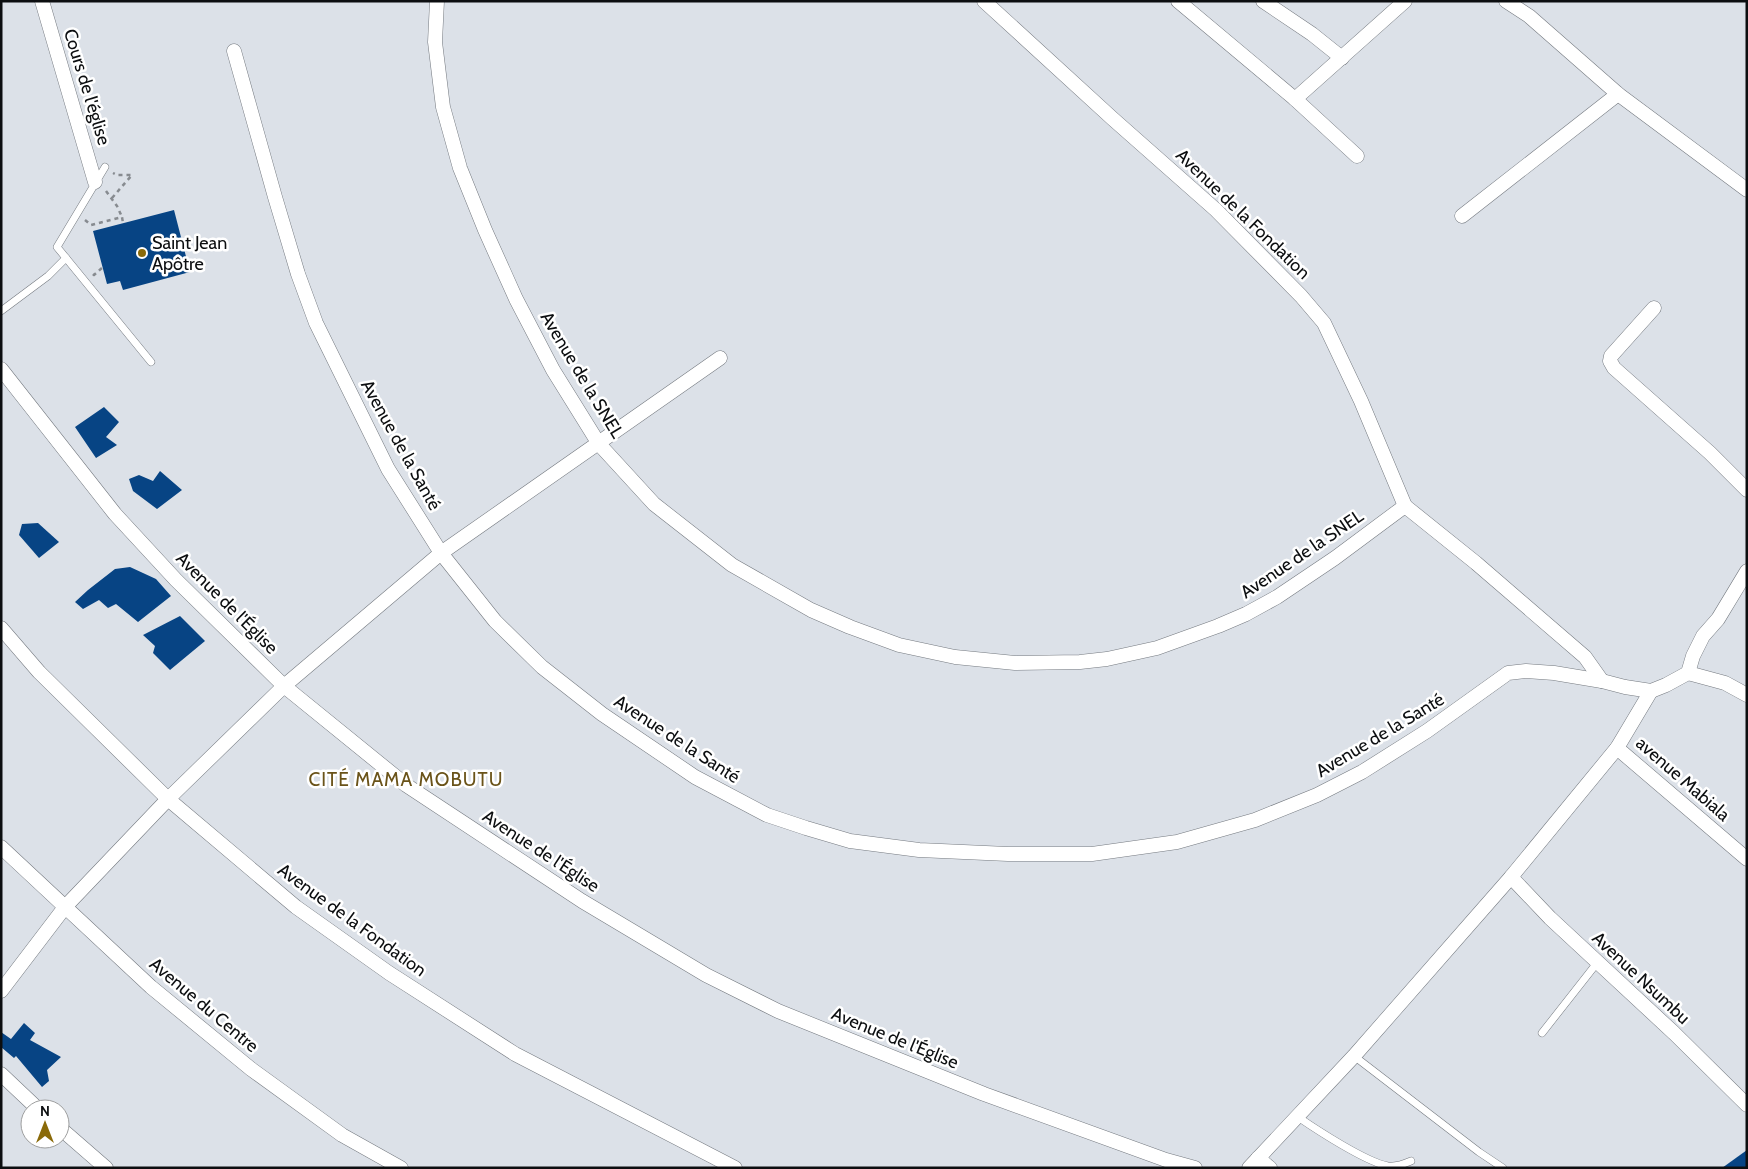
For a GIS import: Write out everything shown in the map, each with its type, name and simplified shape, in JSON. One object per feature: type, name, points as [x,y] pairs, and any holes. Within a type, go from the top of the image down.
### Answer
[{"type":"street","name":"Cours de l'église","points":[[42,1],[96,182]]},
{"type":"street","name":"Avenue de la SNEL","points":[[437,1],[435,42],[443,107],[460,168],[516,300],[552,370],[599,444],[654,504],[732,565],[811,610],[850,628],[899,645],[955,657],[1015,663],[1080,662],[1107,659],[1157,648],[1246,614],[1277,597],[1335,558],[1405,506]]},
{"type":"street","name":"Avenue de la Fondation","points":[[984,1],[1216,210],[1301,296],[1324,323],[1361,401],[1405,506]]},
{"type":"street","points":[[1178,1],[1295,100],[1356,156]]},
{"type":"street","points":[[1263,1],[1312,34],[1342,58]]},
{"type":"street","points":[[1295,100],[1406,1]]},
{"type":"street","points":[[1506,1],[1529,16],[1618,94],[1747,190]]},
{"type":"street","name":"Avenue de la Santé","points":[[234,51],[298,274],[316,323],[388,469],[441,553],[495,621],[542,667],[602,714],[695,777],[767,815],[850,840],[919,850],[1008,854],[1092,854],[1177,842],[1255,820],[1317,795],[1362,772],[1427,731],[1508,673],[1526,671],[1554,673],[1602,681]]},
{"type":"street","points":[[1462,216],[1618,94]]},
{"type":"street","points":[[1654,308],[1611,356],[1610,361],[1614,368],[1710,453],[1747,490]]},
{"type":"street","points":[[1,991],[65,907],[168,799],[284,686],[441,553],[720,358]]},
{"type":"street","name":"Avenue de l'Église","points":[[1,369],[115,514],[176,580],[284,686],[406,785],[582,900],[706,975],[778,1011],[984,1094],[1166,1160],[1195,1168]]},
{"type":"street","points":[[1405,506],[1476,563],[1570,644],[1602,681],[1625,687],[1651,690],[1666,686],[1688,673],[1693,656],[1704,636],[1718,619],[1747,571]]},
{"type":"street","name":"Avenue de la Fondation","points":[[1,628],[39,672],[168,799],[296,907],[398,978],[514,1054],[735,1168]]},
{"type":"street","points":[[1688,673],[1725,683],[1747,695]]},
{"type":"street","points":[[1270,1168],[1254,1163],[1354,1056],[1511,877],[1617,748],[1651,690]]},
{"type":"street","name":"avenue Mabiala","points":[[1617,748],[1747,859]]},
{"type":"street","name":"Avenue du Centre","points":[[1,847],[151,987],[251,1069],[342,1134],[401,1168]]},
{"type":"street","name":"Avenue Nsumbu","points":[[1511,877],[1550,918],[1674,1033],[1747,1105]]},
{"type":"street","points":[[1,1074],[27,1099]]},
{"type":"street","points":[[70,1137],[106,1168]]},
{"type":"lane","points":[[105,167],[57,247],[151,362]]},
{"type":"lane","points":[[1,311],[48,276],[66,258]]},
{"type":"lane","points":[[1542,1033],[1597,963]]},
{"type":"lane","points":[[1354,1056],[1479,1152],[1503,1168]]},
{"type":"lane","points":[[1298,1117],[1352,1150],[1380,1164],[1394,1166],[1411,1161]]},
{"type":"path","points":[[105,167],[118,175],[132,175],[112,198]]},
{"type":"path","points":[[96,182],[112,198],[122,217],[123,223]]},
{"type":"path","points":[[81,226],[85,220],[91,225],[122,217]]},
{"type":"building","name":"Saint Jean Apôtre","points":[[174,210],[190,272],[123,290],[120,281],[107,284],[93,231]]},
{"type":"building","points":[[104,407],[119,422],[106,437],[117,445],[96,458],[75,427]]},
{"type":"building","points":[[160,471],[182,490],[157,509],[133,491],[129,479],[139,475],[153,481]]},
{"type":"building","points":[[38,523],[59,542],[39,558],[19,535],[22,524]]},
{"type":"building","points":[[130,567],[156,579],[171,596],[138,622],[116,604],[108,608],[99,600],[83,609],[75,602],[115,569]]},
{"type":"building","points":[[180,616],[205,641],[170,670],[153,653],[155,646],[143,635]]},
{"type":"building","points":[[24,1023],[35,1033],[30,1040],[61,1057],[47,1070],[49,1081],[42,1087],[16,1056],[14,1058],[1,1047],[1,1032],[11,1039]]},
{"type":"building","points":[[1747,1150],[1747,1168],[1722,1168]]},
{"type":"place","name":"Saint Jean Apôtre","points":[[142,253]]},
{"type":"district","name":"CITÉ MAMA MOBUTU","points":[[406,779]]}]
